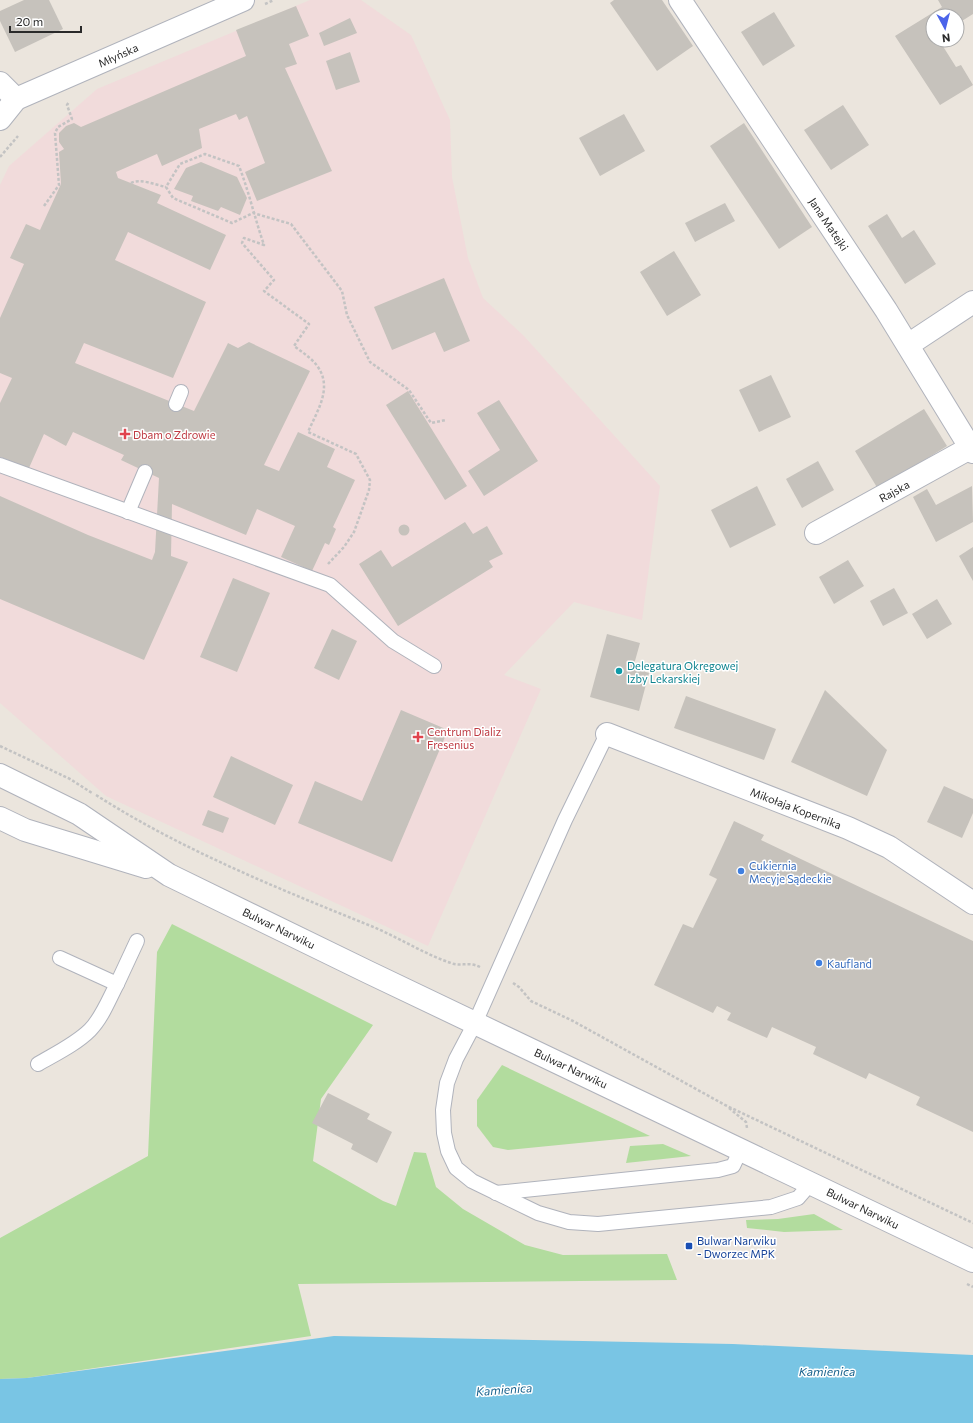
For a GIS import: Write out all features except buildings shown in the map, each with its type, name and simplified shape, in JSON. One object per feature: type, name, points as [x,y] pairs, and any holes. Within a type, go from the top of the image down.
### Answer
[{"type":"street","name":"Młyńska","points":[[0,119],[16,99],[243,0]]},
{"type":"street","name":"Jana Matejki","points":[[680,0],[886,310],[972,450]]},
{"type":"street","points":[[0,83],[16,99]]},
{"type":"street","points":[[908,346],[973,302]]},
{"type":"street","name":"Rajska","points":[[816,534],[972,450]]},
{"type":"street","name":"Mikołaja Kopernika","points":[[607,734],[855,831],[889,847],[973,903]]},
{"type":"street","name":"Bulwar Narwiku","points":[[0,775],[79,814],[169,874],[475,1023],[973,1261]]},
{"type":"street","name":"Bulwar Narwiku","points":[[0,818],[25,830],[169,874]]},
{"type":"lane","points":[[0,465],[330,585],[393,641],[434,666]]},
{"type":"lane","points":[[128,512],[145,472]]},
{"type":"lane","points":[[607,734],[547,859],[475,1023],[456,1059],[448,1083],[442,1110],[444,1132],[448,1151],[456,1168],[472,1181],[538,1213],[568,1222],[598,1224],[771,1207],[798,1198],[811,1183]]},
{"type":"lane","points":[[38,1064],[70,1045],[90,1030],[104,1011],[137,941]]},
{"type":"lane","points":[[60,958],[117,984]]},
{"type":"lane","points":[[495,1193],[718,1170],[733,1166],[741,1149]]},
{"type":"path","points":[[44,206],[59,184],[55,133],[58,127],[72,119],[67,105],[70,100]]},
{"type":"path","points":[[0,157],[19,135]]},
{"type":"path","points":[[166,187],[180,164],[205,154],[239,166],[251,197],[253,213],[264,245],[244,238],[242,243],[274,280],[264,291],[309,324],[294,346],[315,363],[325,382],[325,395],[308,432],[356,454],[370,480],[369,490],[354,532],[344,547],[314,579]]},
{"type":"path","points":[[132,183],[135,181],[166,187],[173,198],[232,224],[253,213],[291,224],[342,290],[347,315],[370,362],[409,390],[431,423],[446,420]]},
{"type":"path","points":[[0,746],[70,778],[136,821],[261,881],[377,929],[452,964],[472,963]]},
{"type":"path","points":[[519,986],[531,1001],[573,1021],[725,1105],[973,1224]]},
{"type":"shaded area","points":[[310,0],[361,0],[411,35],[450,120],[452,177],[468,258],[483,298],[523,335],[660,486],[642,620],[574,602],[504,675],[541,689],[428,946],[106,796],[0,703],[0,185],[9,166],[97,89]]},
{"type":"green space","points":[[172,924],[373,1025],[321,1099],[313,1161],[383,1201],[396,1206],[414,1152],[426,1153],[436,1187],[463,1209],[525,1245],[563,1255],[667,1254],[677,1280],[298,1284],[311,1336],[27,1378],[0,1379],[0,1238],[148,1156],[157,952]]},
{"type":"green space","points":[[502,1065],[650,1136],[508,1150],[493,1147],[477,1126],[477,1100]]},
{"type":"green space","points":[[663,1144],[691,1156],[626,1163],[630,1146]]},
{"type":"green space","points":[[814,1214],[843,1230],[784,1232],[747,1228],[746,1220],[778,1219]]},
{"type":"water","name":"Kamienica","points":[[334,1336],[733,1344],[973,1355],[973,1423],[0,1423],[0,1379],[27,1378]]},
{"type":"place","name":"Dbam o Zdrowie","points":[[125,434]]},
{"type":"place","name":"Delegatura Okręgowej Izby Lekarskiej","points":[[619,671]]},
{"type":"place","name":"Centrum Dializ Fresenius","points":[[418,737]]},
{"type":"place","name":"Cukiernia Mecyje Sądeckie","points":[[741,871]]},
{"type":"place","name":"Kaufland","points":[[819,963]]},
{"type":"place","name":"Bulwar Narwiku - Dworzec MPK","points":[[689,1246]]}]
